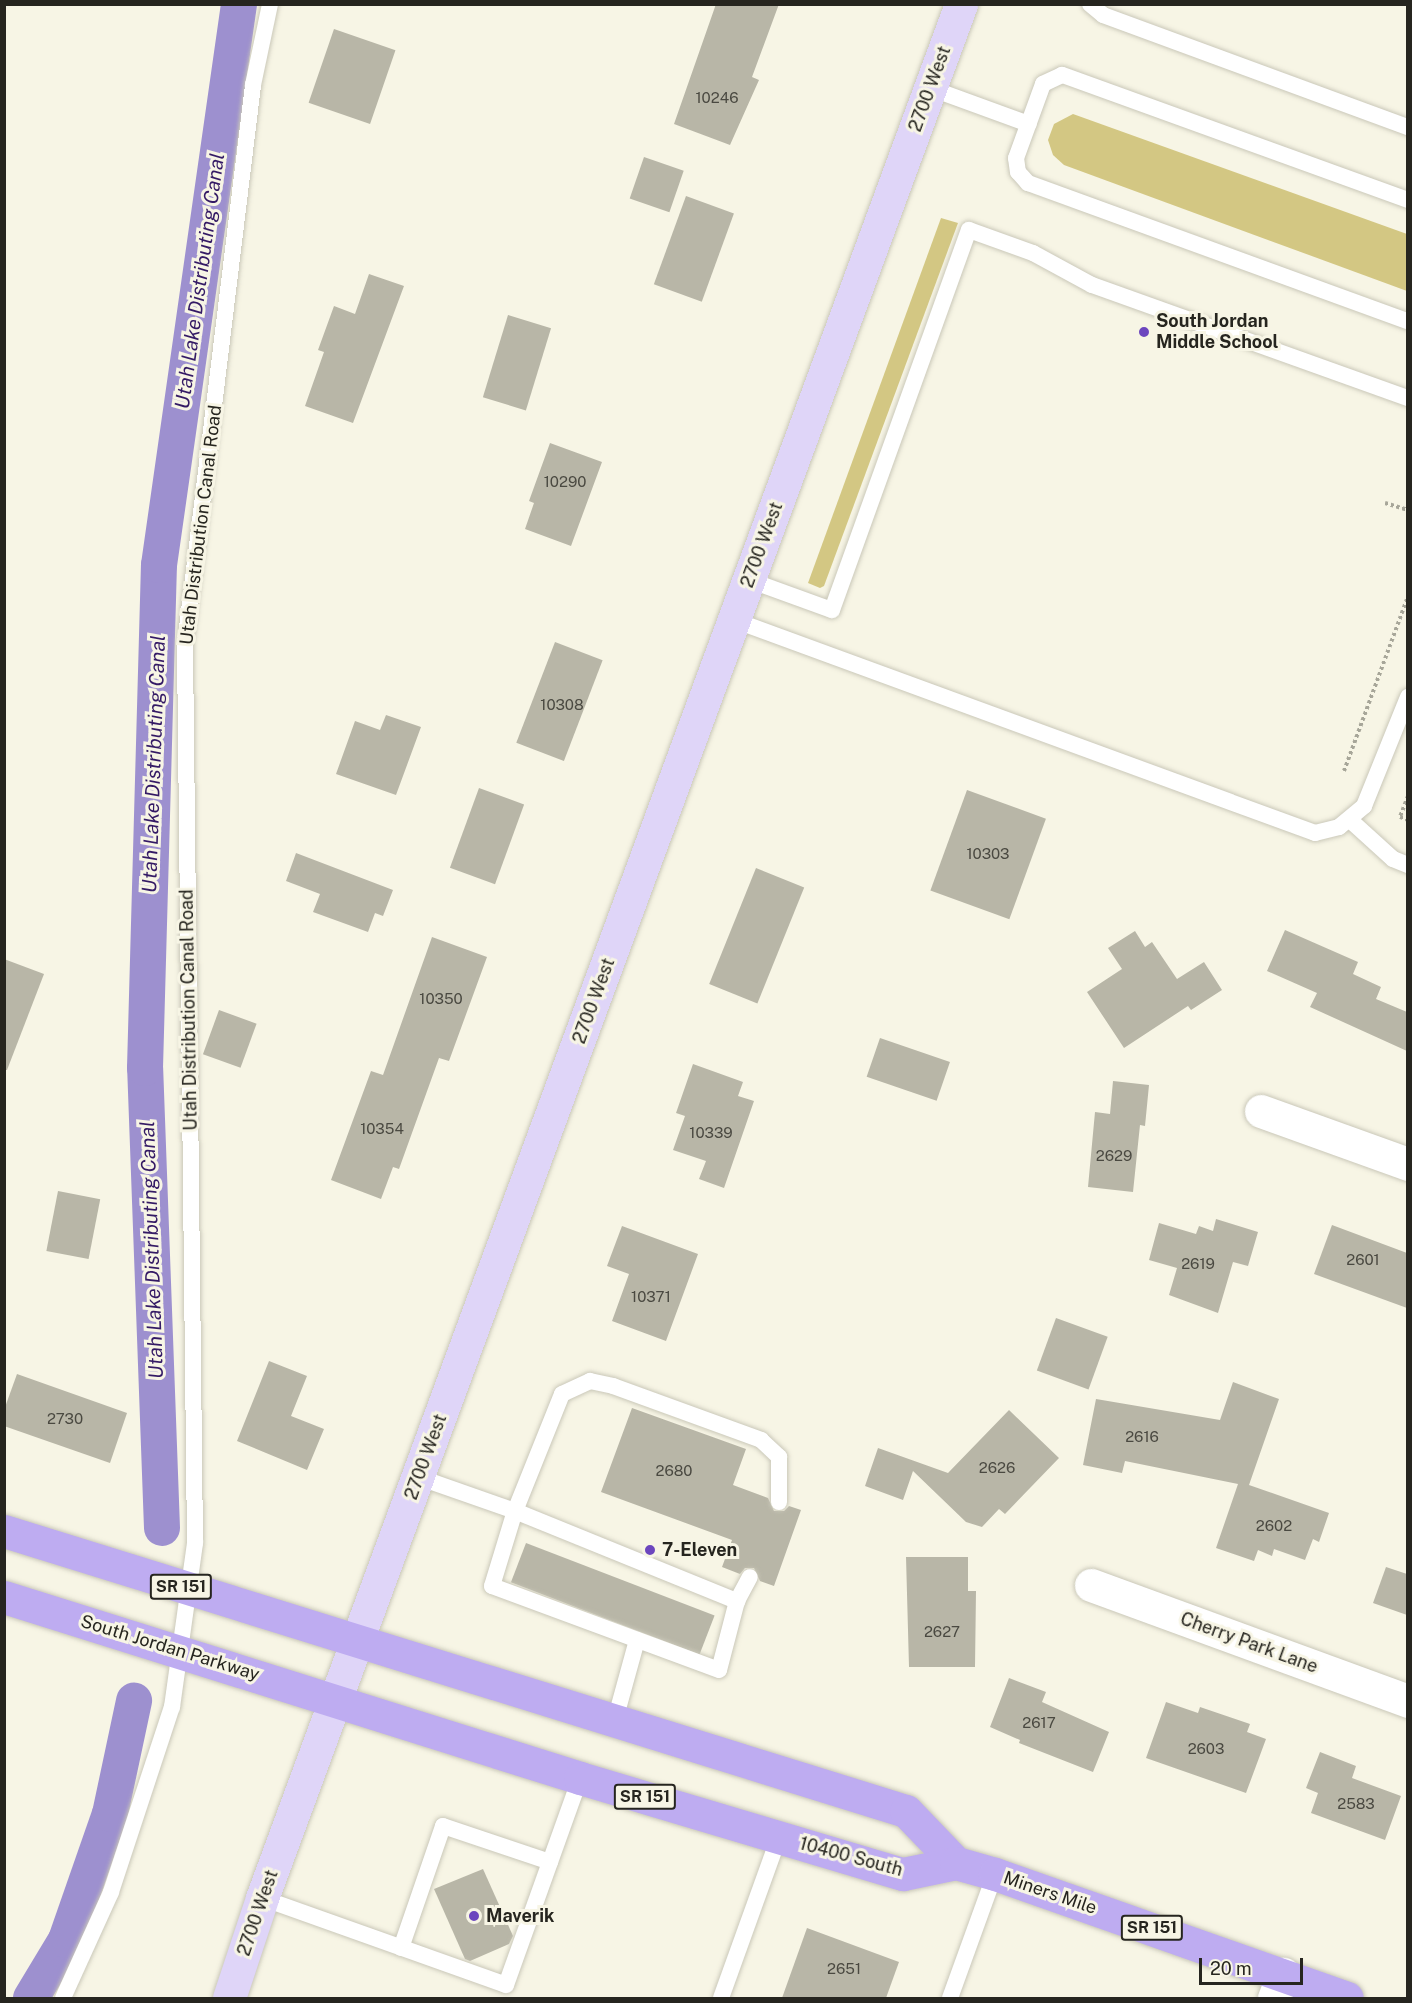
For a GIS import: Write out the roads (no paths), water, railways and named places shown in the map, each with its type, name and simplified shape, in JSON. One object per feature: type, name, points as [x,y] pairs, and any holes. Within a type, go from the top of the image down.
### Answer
[{"type":"main road","name":"2700 West","points":[[229,1998],[262,1898],[961,4]]},
{"type":"main road","name":"SR 151","points":[[4,1532],[906,1811],[957,1863]]},
{"type":"main road","name":"South Jordan Parkway","points":[[4,1597],[335,1701]]},
{"type":"main road","name":"10400 South","points":[[335,1701],[580,1778],[903,1874],[957,1863]]},
{"type":"main road","name":"Miners Mile","points":[[957,1863],[995,1874],[1279,1986],[1347,1998]]},
{"type":"street","points":[[1262,1110],[1407,1164]]},
{"type":"street","name":"Cherry Park Lane","points":[[1091,1585],[1407,1701]]},
{"type":"lane","name":"Utah Distribution Canal Road","points":[[63,1998],[111,1892],[172,1707],[195,1543],[185,644],[253,85],[270,4]]},
{"type":"lane","points":[[1090,4],[1103,15],[1407,127]]},
{"type":"lane","points":[[1407,200],[1062,75],[1043,84],[1016,165],[1028,183],[1407,321]]},
{"type":"lane","points":[[930,88],[1029,124]]},
{"type":"lane","points":[[749,580],[832,610],[969,230],[1033,253],[1092,285],[1407,398]]},
{"type":"lane","points":[[734,620],[1315,833],[1332,830],[1350,820],[1370,797],[1407,697]]},
{"type":"lane","points":[[1350,820],[1393,860],[1407,865]]},
{"type":"lane","points":[[750,1577],[737,1601],[719,1670],[492,1586],[515,1511],[562,1394],[590,1381],[613,1386],[760,1440],[779,1457],[779,1502]]},
{"type":"lane","points":[[418,1477],[515,1511],[737,1601]]},
{"type":"lane","points":[[615,1720],[637,1640]]},
{"type":"lane","points":[[262,1898],[506,1985],[580,1778]]},
{"type":"lane","points":[[401,1948],[443,1826],[550,1862]]},
{"type":"lane","points":[[721,1998],[779,1837]]},
{"type":"lane","points":[[950,1998],[995,1874]]},
{"type":"waterway","name":"Utah Lake Distributing Canal","points":[[162,1528],[145,1068],[159,565],[239,4]]},
{"type":"waterway","name":"Utah Lake Distributing Canal","points":[[31,1998],[66,1940],[110,1814],[134,1701]]},
{"type":"place","name":"South Jordan Middle School","points":[[1144,332]]},
{"type":"place","name":"7-Eleven","points":[[650,1550]]},
{"type":"place","name":"Maverik","points":[[474,1916]]}]
